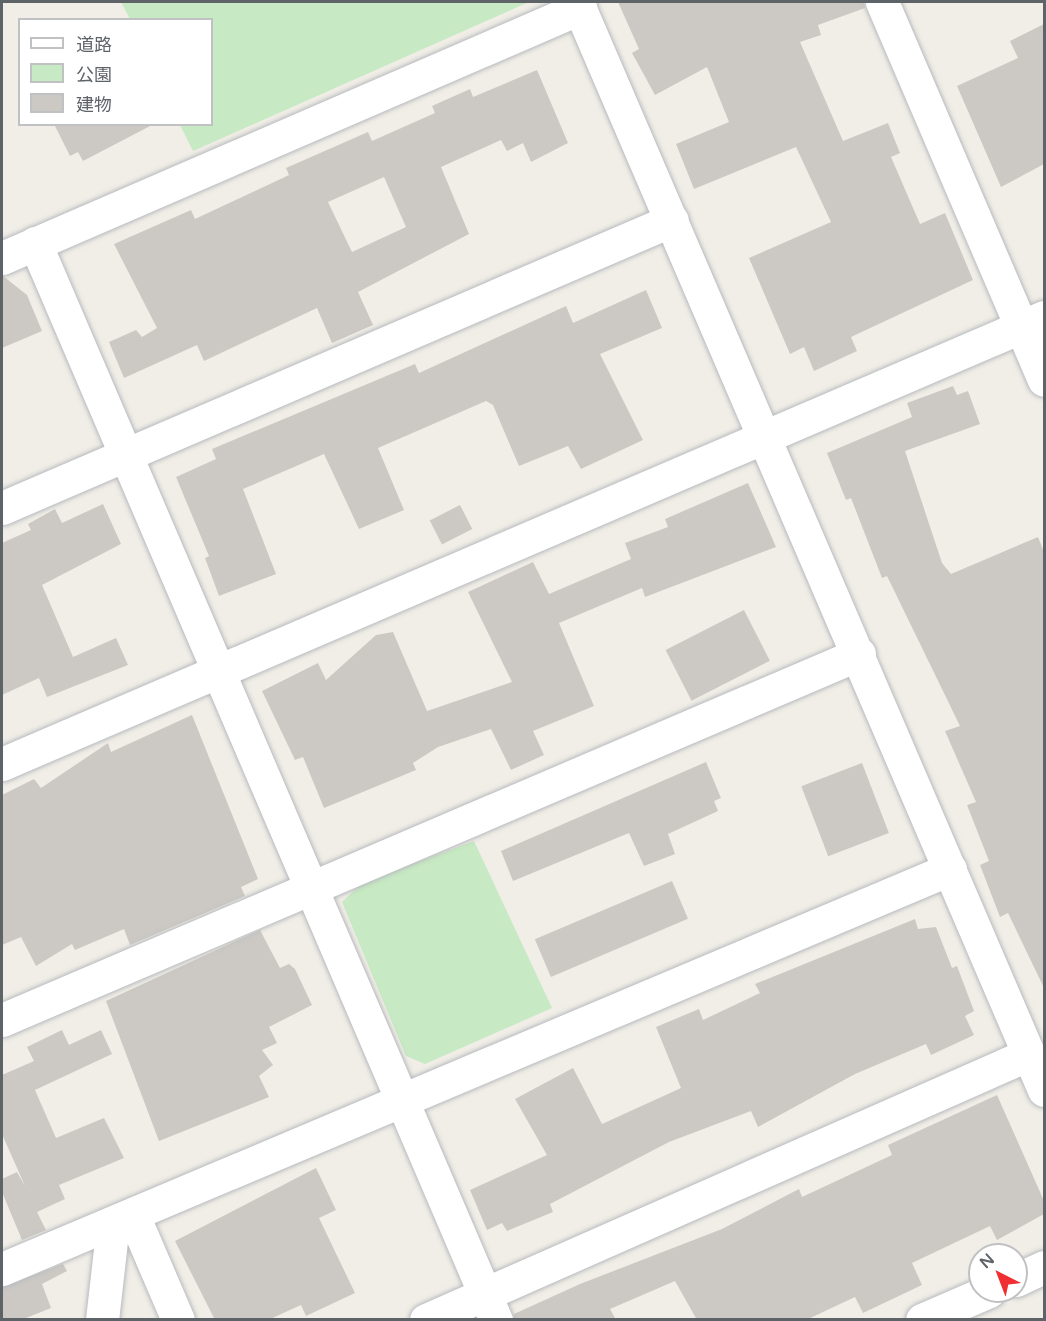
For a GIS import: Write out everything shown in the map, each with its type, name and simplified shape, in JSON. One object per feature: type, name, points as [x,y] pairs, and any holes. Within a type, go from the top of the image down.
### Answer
[{"type":"street","points":[[882,2],[1033,322],[1044,380]]},
{"type":"street","points":[[2,258],[579,5],[766,436],[1044,1090]]},
{"type":"street","points":[[2,508],[672,220]]},
{"type":"street","points":[[35,243],[490,1306]]},
{"type":"street","points":[[2,764],[1033,322]]},
{"type":"street","points":[[2,1020],[859,654]]},
{"type":"street","points":[[2,1269],[403,1103],[951,868]]},
{"type":"street","points":[[426,1320],[490,1306],[1029,1054]]},
{"type":"street","points":[[102,1320],[123,1219]]},
{"type":"street","points":[[123,1219],[178,1320]]},
{"type":"street","points":[[1028,1275],[1044,1268]]},
{"type":"street","points":[[922,1320],[968,1300]]},
{"type":"green space","points":[[121,2],[529,2],[193,151],[180,126],[213,126],[213,18],[129,18]]},
{"type":"green space","points":[[474,841],[552,1008],[425,1064],[406,1056],[342,902],[363,882]]},
{"type":"building","points":[[618,2],[864,2],[865,8],[818,25],[821,35],[800,42],[843,141],[888,123],[900,153],[891,157],[920,224],[945,213],[973,280],[851,337],[857,351],[814,371],[804,347],[790,354],[749,258],[831,222],[796,147],[694,189],[676,144],[729,122],[707,67],[655,95],[632,53],[639,49]]},
{"type":"building","points":[[1044,24],[1044,164],[1001,187],[957,86],[1018,58],[1010,41]]},
{"type":"building","points":[[537,70],[568,143],[531,162],[523,143],[507,151],[501,140],[441,167],[469,234],[358,292],[373,325],[332,343],[317,308],[204,361],[197,345],[124,378],[109,342],[136,330],[142,337],[157,328],[114,244],[191,210],[195,219],[289,175],[286,168],[368,132],[372,141],[435,113],[432,106],[470,89],[473,97]],"holes":[[[384,177],[406,227],[352,252],[328,202]]]},
{"type":"building","points":[[55,126],[150,126],[83,161],[78,152],[70,156]]},
{"type":"building","points":[[3,276],[27,295],[42,331],[2,348]]},
{"type":"building","points":[[646,290],[662,328],[600,354],[643,440],[581,469],[568,446],[519,466],[493,405],[486,401],[378,448],[404,510],[359,529],[324,454],[243,489],[276,574],[219,596],[205,558],[209,556],[176,477],[216,459],[212,449],[415,364],[419,373],[566,306],[573,323]]},
{"type":"building","points":[[953,386],[957,395],[968,391],[980,424],[905,451],[942,563],[951,574],[1038,537],[1044,552],[1044,988],[1008,913],[1000,917],[980,865],[989,861],[967,805],[976,802],[945,731],[960,726],[887,576],[882,578],[851,498],[846,500],[827,453],[912,417],[907,403]]},
{"type":"building","points":[[748,483],[776,547],[645,597],[642,588],[559,623],[594,706],[533,731],[544,755],[511,770],[491,729],[438,747],[413,763],[416,770],[324,808],[303,757],[295,760],[262,691],[318,663],[326,680],[376,635],[393,632],[427,711],[512,682],[468,592],[533,562],[549,594],[631,559],[625,543],[668,527],[665,519]]},
{"type":"building","points":[[103,504],[121,544],[42,585],[73,657],[116,638],[128,665],[47,697],[39,678],[2,695],[2,543],[31,530],[28,524],[55,509],[62,523]]},
{"type":"building","points":[[460,505],[472,529],[442,544],[430,520]]},
{"type":"building","points":[[744,610],[770,661],[691,701],[666,650]]},
{"type":"building","points":[[192,715],[258,879],[241,887],[245,896],[130,945],[124,929],[75,950],[72,944],[36,966],[21,937],[2,945],[2,795],[34,779],[41,788],[108,743],[111,752]]},
{"type":"building","points":[[706,762],[721,798],[714,801],[718,811],[668,834],[675,854],[644,866],[629,833],[513,881],[501,851]]},
{"type":"building","points":[[862,763],[889,833],[828,856],[801,786]]},
{"type":"building","points":[[672,881],[688,919],[551,977],[535,939]]},
{"type":"building","points":[[915,919],[918,929],[936,927],[952,968],[957,966],[974,1011],[965,1016],[974,1035],[931,1055],[926,1044],[855,1074],[758,1127],[751,1111],[669,1142],[550,1204],[553,1212],[507,1231],[502,1223],[487,1230],[470,1190],[547,1155],[515,1099],[573,1068],[602,1124],[681,1088],[656,1027],[699,1009],[703,1020],[760,993],[755,984]]},
{"type":"building","points":[[260,930],[280,968],[289,964],[295,969],[312,1005],[269,1027],[277,1043],[262,1050],[273,1065],[259,1076],[269,1097],[159,1141],[106,1001]]},
{"type":"building","points":[[62,1030],[69,1045],[101,1030],[112,1054],[35,1090],[56,1138],[104,1118],[124,1158],[59,1185],[65,1199],[37,1212],[46,1230],[22,1240],[2,1192],[2,1179],[17,1172],[25,1186],[2,1134],[2,1075],[34,1061],[27,1047]]},
{"type":"building","points":[[997,1095],[1044,1201],[1044,1214],[997,1240],[990,1226],[912,1263],[922,1285],[863,1313],[855,1297],[806,1320],[697,1320],[675,1281],[610,1309],[616,1320],[514,1320],[514,1314],[580,1284],[722,1229],[799,1189],[802,1197],[892,1155],[888,1145]]},
{"type":"building","points":[[316,1168],[336,1210],[319,1218],[355,1293],[306,1316],[301,1305],[268,1320],[215,1320],[175,1241]]},
{"type":"building","points":[[63,1264],[67,1271],[42,1284],[51,1308],[21,1320],[2,1320],[2,1287]]}]
